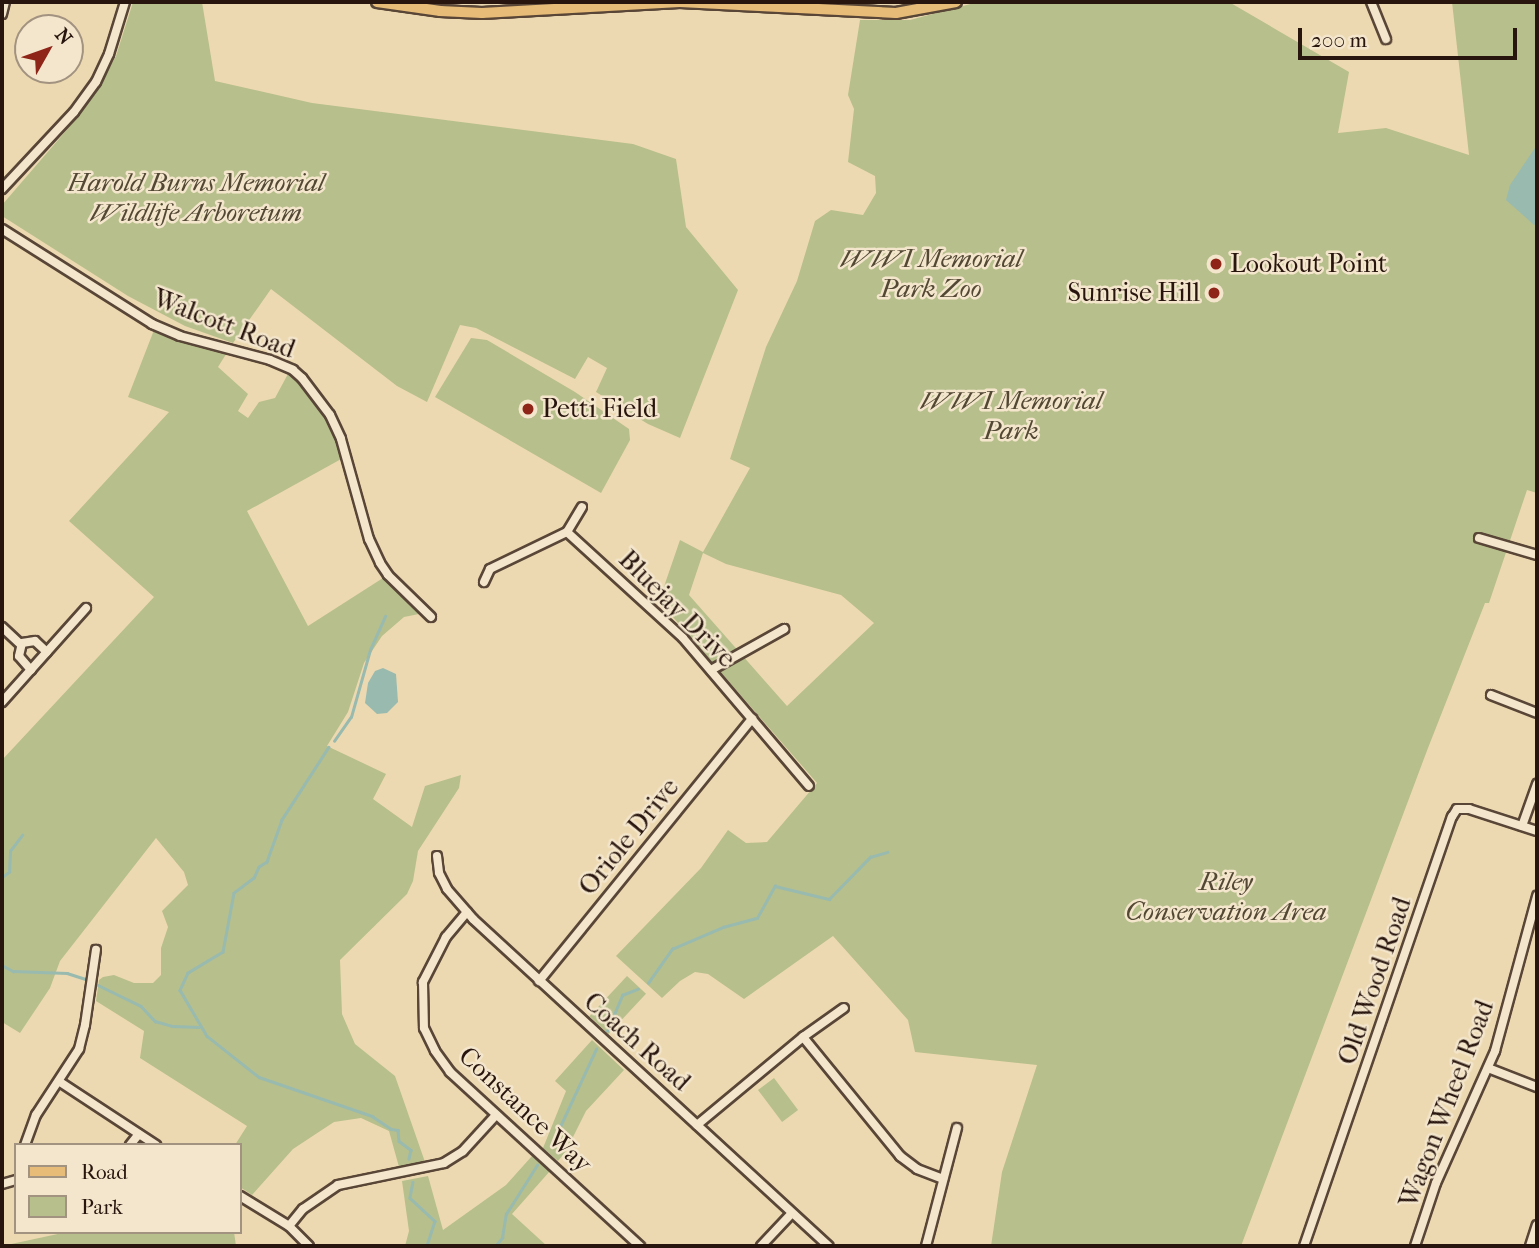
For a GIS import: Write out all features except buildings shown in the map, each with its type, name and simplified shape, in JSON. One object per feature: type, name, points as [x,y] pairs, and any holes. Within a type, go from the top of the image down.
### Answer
[{"type":"main road","points":[[377,2],[440,11],[482,13],[680,2],[883,13],[956,2]]},
{"type":"street","points":[[2,14],[5,2]]},
{"type":"street","points":[[2,189],[48,142],[96,82],[109,54],[125,2]]},
{"type":"street","points":[[1371,2],[1386,39]]},
{"type":"street","name":"Walcott Road","points":[[2,229],[152,324],[180,336],[270,360],[293,370],[302,378],[330,415],[341,439],[369,539],[380,563],[394,582],[431,617]]},
{"type":"street","points":[[484,582],[490,569],[567,533],[582,507]]},
{"type":"street","name":"Bluejay Drive","points":[[567,533],[638,594],[711,670],[809,786]]},
{"type":"street","points":[[1479,538],[1537,555]]},
{"type":"street","points":[[2,702],[86,608]]},
{"type":"street","points":[[2,627],[21,645]]},
{"type":"street","points":[[711,670],[784,629]]},
{"type":"street","points":[[31,670],[19,656],[21,645],[26,641],[35,641],[47,652]]},
{"type":"street","points":[[1491,695],[1537,713]]},
{"type":"street","name":"Oriole Drive","points":[[539,981],[752,719]]},
{"type":"street","points":[[1522,826],[1537,784]]},
{"type":"street","name":"Old Wood Road","points":[[1304,1246],[1457,808],[1469,809],[1537,831]]},
{"type":"street","name":"Coach Road","points":[[437,856],[439,873],[447,889],[467,912],[828,1246]]},
{"type":"street","name":"Wagon Wheel Road","points":[[1415,1246],[1436,1183],[1488,1068],[1509,1004],[1519,953],[1537,896]]},
{"type":"street","name":"Constance Way","points":[[467,912],[446,937],[424,982],[424,1028],[435,1051],[450,1072],[640,1246]]},
{"type":"street","points":[[25,1143],[36,1115],[79,1049],[96,950]]},
{"type":"street","points":[[697,1125],[803,1037],[844,1009]]},
{"type":"street","points":[[803,1037],[900,1156],[916,1169],[943,1179]]},
{"type":"street","points":[[1488,1068],[1537,1087]]},
{"type":"street","points":[[60,1082],[153,1143]]},
{"type":"street","points":[[289,1226],[311,1203],[338,1185],[444,1163],[463,1151],[496,1115]]},
{"type":"street","points":[[926,1246],[957,1128]]},
{"type":"street","points":[[132,1143],[139,1134]]},
{"type":"street","points":[[242,1197],[289,1226],[309,1246]]},
{"type":"street","points":[[761,1246],[792,1213]]},
{"type":"street","points":[[1530,1246],[1537,1225]]},
{"type":"green space","name":"Harold Burns Memorial Wildlife Arboretum","points":[[133,2],[202,2],[215,81],[312,103],[633,144],[676,159],[686,227],[738,290],[680,438],[648,424],[596,392],[607,368],[588,357],[575,379],[476,328],[460,325],[427,402],[397,386],[271,289],[233,343],[185,326],[128,296],[2,216],[2,205],[71,125],[96,91],[116,56]]},
{"type":"green space","points":[[978,2],[1229,2],[1349,72],[1338,133],[1386,128],[1469,155],[1452,2],[1537,2],[1537,493],[1527,490],[1489,603],[1485,603],[1428,748],[1241,1246],[991,1246],[1002,1172],[1037,1065],[915,1052],[908,1020],[833,936],[744,999],[708,974],[695,972],[680,981],[662,998],[616,956],[701,868],[728,830],[746,843],[767,842],[817,783],[659,601],[680,540],[703,552],[750,468],[730,459],[766,347],[797,281],[815,221],[831,210],[863,215],[876,193],[875,176],[848,162],[854,109],[848,95],[860,20],[910,20]],"holes":[[[703,553],[726,564],[841,595],[874,623],[787,706],[689,595]]]},
{"type":"green space","points":[[154,330],[228,351],[218,367],[248,394],[238,411],[248,418],[259,402],[275,398],[289,372],[311,396],[334,432],[343,458],[247,511],[308,626],[383,578],[419,614],[404,617],[382,636],[364,663],[348,712],[327,746],[386,774],[373,799],[412,827],[425,786],[461,775],[459,788],[418,851],[413,881],[407,894],[340,960],[342,1014],[355,1044],[395,1076],[425,1162],[399,1167],[389,1131],[361,1118],[334,1122],[293,1149],[252,1195],[242,1188],[242,1143],[236,1143],[247,1126],[140,1058],[144,1031],[96,1001],[99,980],[103,977],[114,975],[134,983],[153,983],[161,975],[161,948],[168,927],[162,911],[188,885],[184,872],[156,838],[60,961],[50,988],[20,1033],[2,1022],[2,760],[154,597],[69,521],[169,412],[128,397]]},
{"type":"green space","name":"Petti Field","points":[[471,338],[487,340],[575,392],[629,429],[630,440],[601,493],[435,397]]},
{"type":"green space","points":[[627,976],[646,994],[609,1034],[589,1016]]},
{"type":"green space","points":[[592,1040],[624,1070],[586,1111],[558,1161],[543,1148],[566,1091],[555,1081]]},
{"type":"green space","points":[[774,1078],[798,1110],[782,1122],[758,1090]]},
{"type":"green space","points":[[532,1156],[550,1171],[512,1214],[547,1246],[405,1246],[409,1231],[402,1181],[428,1176],[443,1230],[506,1185]]},
{"type":"green space","points":[[58,1234],[234,1234],[236,1246],[2,1246]]},
{"type":"water","points":[[1537,145],[1537,224],[1534,225],[1506,200],[1510,185]]},
{"type":"water","points":[[383,668],[396,674],[398,702],[387,713],[377,714],[365,703],[368,683],[375,671]]},
{"type":"waterway","points":[[334,741],[351,717],[370,650],[385,616]]},
{"type":"waterway","points":[[329,747],[282,820],[267,862],[259,867],[254,878],[234,893],[223,952],[188,973],[180,990],[207,1036],[259,1077],[372,1116],[391,1129],[398,1130],[399,1141],[411,1150],[409,1159]]},
{"type":"waterway","points":[[2,877],[9,872],[10,851],[22,835]]},
{"type":"waterway","points":[[648,983],[672,949],[723,927],[757,918],[775,886],[829,899],[870,857],[887,852]]},
{"type":"waterway","points":[[2,965],[13,971],[67,973],[85,979]]},
{"type":"waterway","points":[[96,984],[141,1006],[155,1021],[172,1026],[199,1027]]},
{"type":"waterway","points":[[607,1031],[622,995],[638,989]]},
{"type":"waterway","points":[[551,1146],[596,1049]]},
{"type":"waterway","points":[[495,1246],[502,1238],[506,1214],[537,1165]]},
{"type":"waterway","points":[[413,1182],[410,1198],[435,1221],[427,1246]]},
{"type":"place","name":"Lookout Point","points":[[1216,264]]},
{"type":"place","name":"Sunrise Hill","points":[[1214,293]]},
{"type":"place","name":"Petti Field","points":[[528,409]]},
{"type":"park label","name":"WWI Memorial Park Zoo","points":[[931,274]]},
{"type":"park label","name":"WWI Memorial Park","points":[[1011,416]]},
{"type":"park label","name":"Riley Conservation Area","points":[[1226,897]]}]
